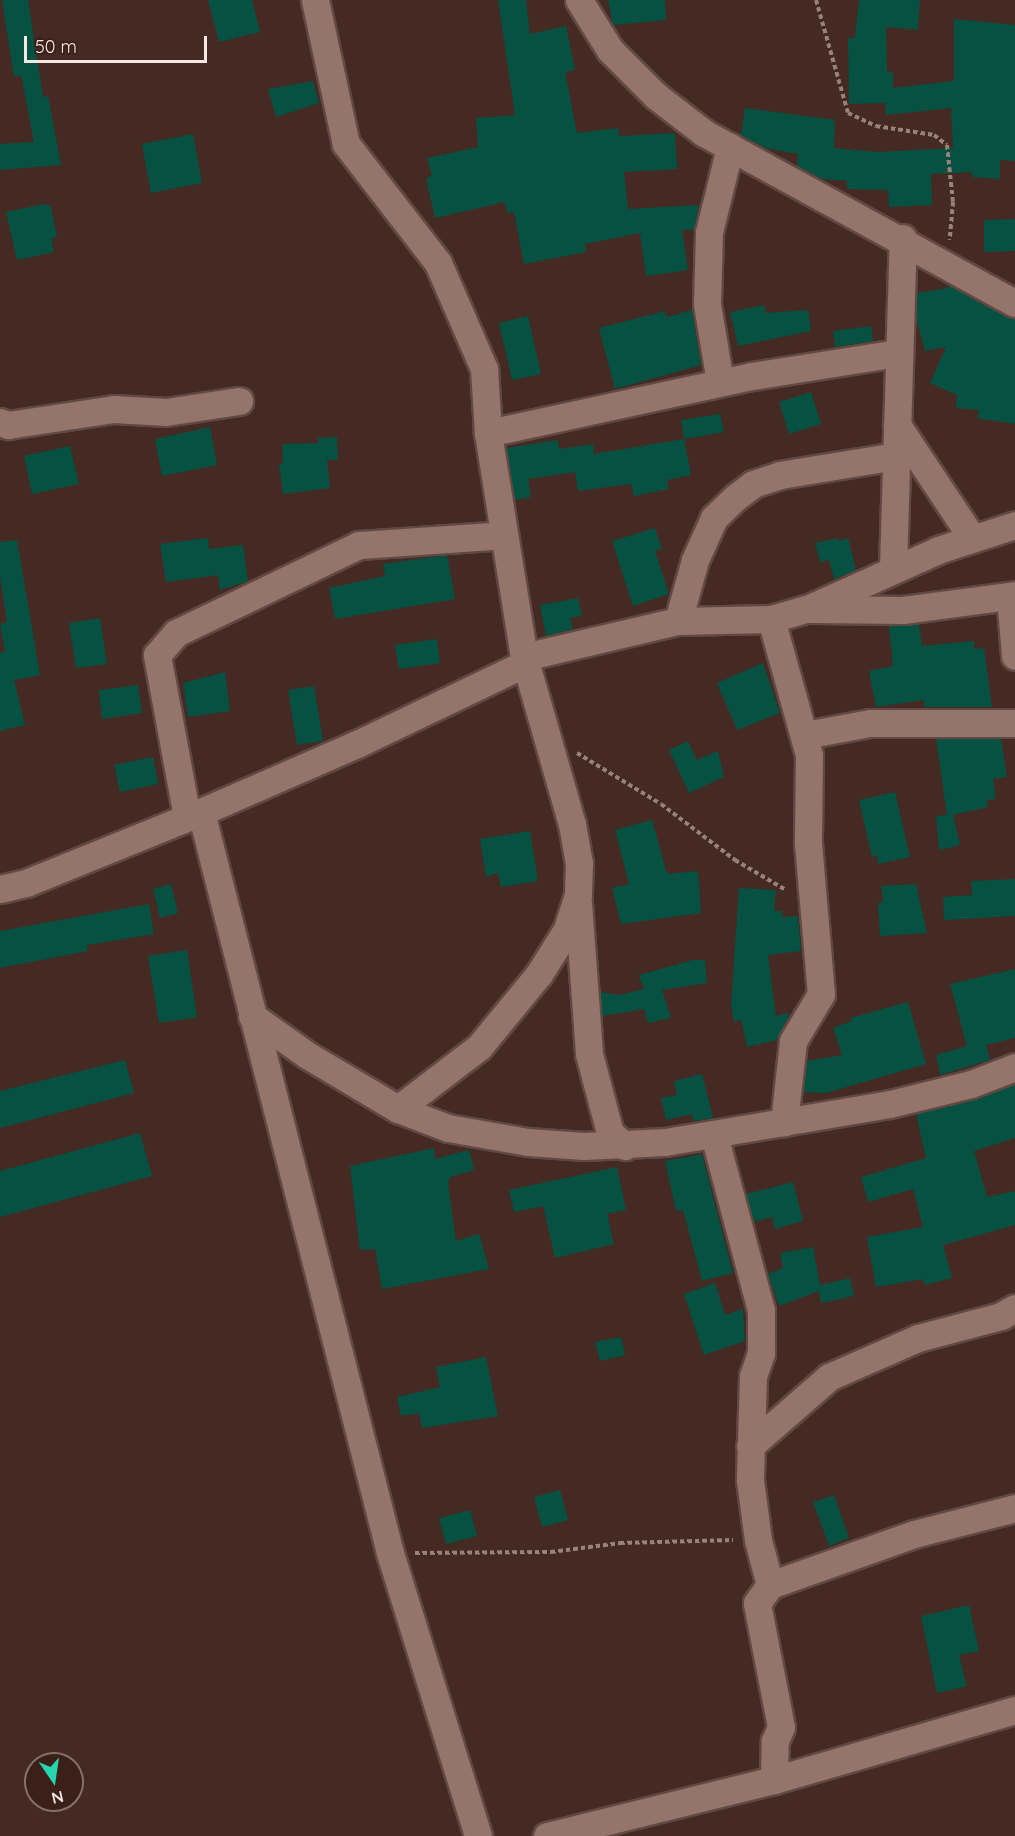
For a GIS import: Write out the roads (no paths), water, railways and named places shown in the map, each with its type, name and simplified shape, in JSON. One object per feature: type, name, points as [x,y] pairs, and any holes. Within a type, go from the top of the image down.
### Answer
[{"type":"street","points":[[315,0],[346,144],[438,263],[484,369],[488,433],[525,660],[544,735],[572,824],[579,863],[578,895],[590,1054],[610,1132],[624,1146]]},
{"type":"street","points":[[579,0],[610,50],[656,96],[704,133],[903,238],[1015,303]]},
{"type":"street","points":[[720,382],[707,304],[709,232],[730,147]]},
{"type":"street","points":[[893,568],[903,238]]},
{"type":"street","points":[[488,433],[720,382],[898,353]]},
{"type":"street","points":[[0,422],[8,425],[114,409],[166,412],[239,401]]},
{"type":"street","points":[[897,425],[972,538]]},
{"type":"street","points":[[678,621],[695,560],[714,518],[736,496],[753,484],[780,475],[896,456]]},
{"type":"street","points":[[0,889],[26,883],[357,744],[525,660],[678,621],[771,619],[807,609],[893,568],[972,538],[1015,525]]},
{"type":"street","points":[[478,1836],[390,1553],[252,1016],[194,814],[157,655],[176,633],[359,545],[504,535]]},
{"type":"street","points":[[807,609],[903,610],[1012,596],[1015,656]]},
{"type":"street","points":[[771,619],[806,735],[811,774],[808,843],[821,994],[793,1041],[784,1123]]},
{"type":"street","points":[[806,735],[870,723],[1015,723]]},
{"type":"street","points":[[398,1109],[479,1047],[539,974],[566,930],[578,895]]},
{"type":"street","points":[[252,1016],[307,1055],[398,1109],[448,1128],[528,1142],[624,1146],[714,1135],[890,1104],[971,1084],[1015,1067]]},
{"type":"street","points":[[714,1135],[761,1310],[761,1353],[753,1376],[750,1446],[758,1540],[770,1585]]},
{"type":"street","points":[[750,1446],[829,1377],[918,1338],[1001,1316],[1015,1308]]},
{"type":"street","points":[[774,1779],[775,1741],[781,1728],[757,1603],[770,1585],[914,1534],[1015,1508]]},
{"type":"street","points":[[547,1836],[774,1779],[1015,1710]]}]
